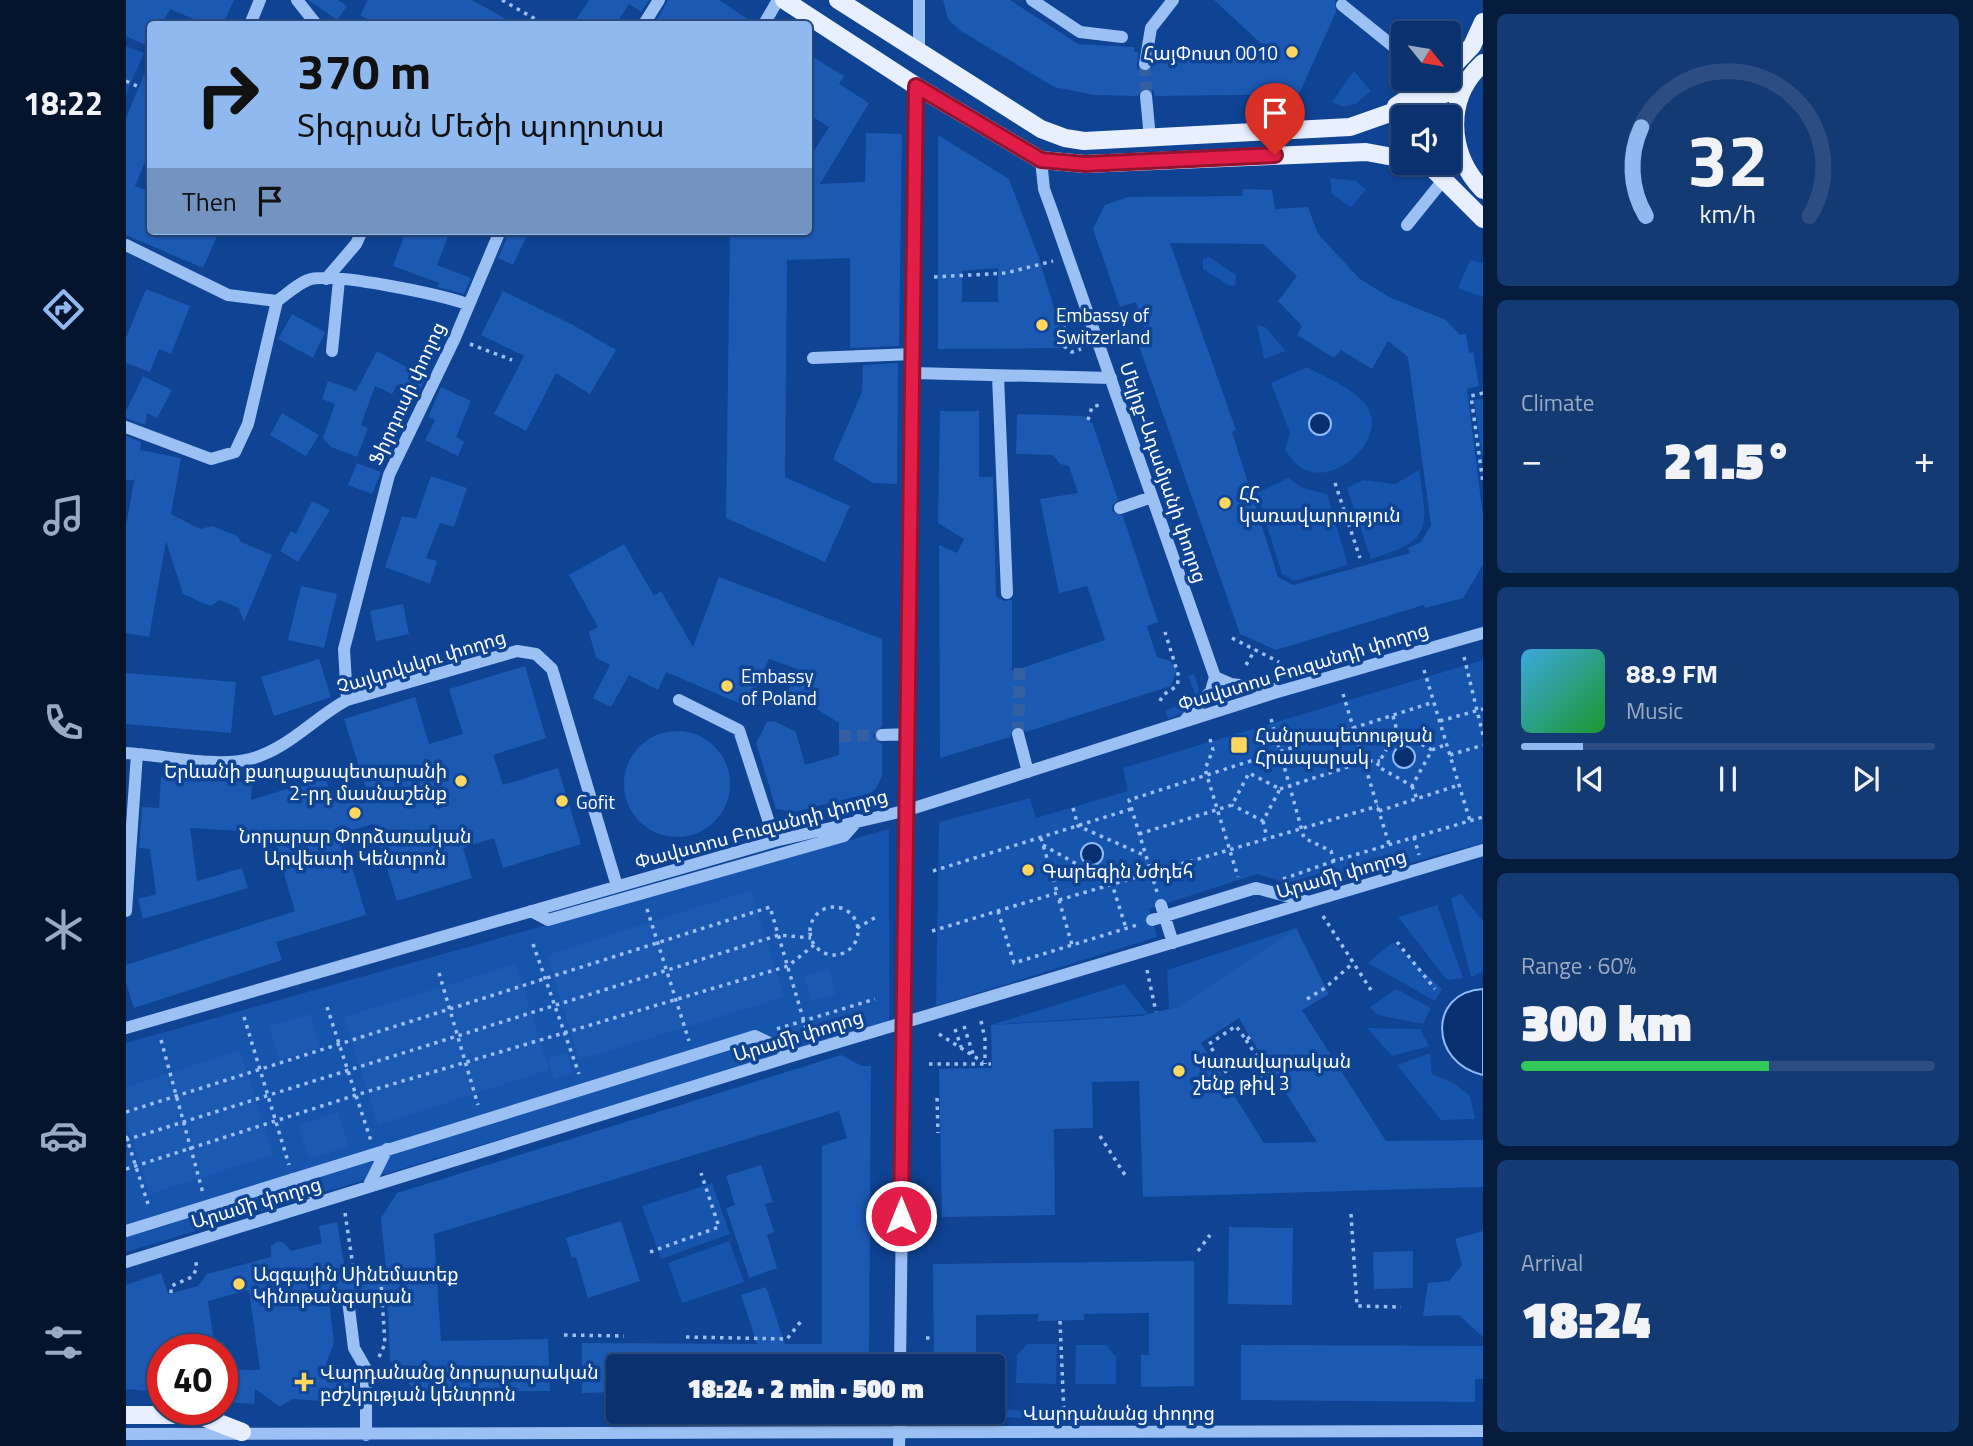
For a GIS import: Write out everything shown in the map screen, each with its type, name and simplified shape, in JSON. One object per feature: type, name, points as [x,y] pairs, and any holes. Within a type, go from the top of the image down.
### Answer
[{"type":"main road","points":[[784,0],[916,86],[1041,160],[1085,164],[1366,152],[1391,157]]},
{"type":"main road","points":[[838,0],[1041,129],[1065,138],[1084,141],[1350,127],[1368,122],[1438,91]]},
{"type":"main road","points":[[1461,57],[1472,46],[1483,22]]},
{"type":"main road","points":[[1461,80],[1483,62]]},
{"type":"main road","points":[[1368,122],[1418,91]]},
{"type":"main road","points":[[1459,91],[1455,138],[1459,154],[1478,185]]},
{"type":"main road","points":[[1041,129],[1041,160]]},
{"type":"main road","points":[[1439,175],[1483,219]]},
{"type":"main road","points":[[1452,175],[1478,185]]},
{"type":"main road","points":[[126,1415],[198,1415],[242,1432]]},
{"type":"street","points":[[252,21],[260,0]]},
{"type":"street","points":[[297,0],[314,21]]},
{"type":"street","points":[[646,21],[659,0]]},
{"type":"street","points":[[766,21],[778,0]]},
{"type":"street","points":[[919,0],[919,52]]},
{"type":"street","points":[[1032,0],[1080,32],[1122,37]]},
{"type":"street","points":[[1145,64],[1151,28],[1173,0]]},
{"type":"street","points":[[1342,5],[1391,45]]},
{"type":"street","points":[[900,1354],[902,1025],[908,810],[916,86]]},
{"type":"street","points":[[1146,96],[1150,138]]},
{"type":"street","name":"Մելիք-Ադամյանի փողոց","points":[[1041,160],[1044,189],[1214,677]]},
{"type":"street","points":[[1407,225],[1444,179]]},
{"type":"street","points":[[326,279],[356,244],[360,235]]},
{"type":"street","name":"Ֆիրդուսի փողոց","points":[[347,700],[344,649],[388,475],[454,338],[498,235]]},
{"type":"street","points":[[126,245],[228,295],[277,302]]},
{"type":"street","points":[[126,427],[211,459],[235,452],[248,424],[277,302],[308,279],[339,280],[436,293],[467,304]]},
{"type":"street","points":[[332,351],[339,280]]},
{"type":"street","points":[[813,358],[913,354]]},
{"type":"street","points":[[913,373],[1111,378]]},
{"type":"street","points":[[998,376],[1007,593]]},
{"type":"street","points":[[1120,508],[1152,497]]},
{"type":"street","name":"Փավստոս Բուզանդի փողոց","points":[[126,1028],[775,841],[908,810],[1288,689],[1483,633]]},
{"type":"street","name":"Չայկովսկու փողոց","points":[[131,754],[231,761],[252,759],[273,749],[347,700],[517,651],[536,654],[552,670],[617,886]]},
{"type":"street","points":[[1180,723],[1211,691],[1214,677],[1230,684],[1251,688],[1288,689]]},
{"type":"street","points":[[679,701],[739,730],[775,841]]},
{"type":"street","points":[[882,735],[909,734]]},
{"type":"street","points":[[1018,734],[1028,772]]},
{"type":"street","points":[[126,911],[131,754]]},
{"type":"street","points":[[531,911],[548,920],[844,836],[858,820]]},
{"type":"street","name":"Արամի փողոց","points":[[126,1262],[794,1055],[1483,850]]},
{"type":"street","points":[[1172,943],[1159,914],[1250,890],[1310,902]]},
{"type":"street","points":[[126,1231],[755,1036],[794,1055]]},
{"type":"street","points":[[368,1187],[381,1151]]},
{"type":"street","points":[[293,1179],[323,1201]]},
{"type":"street","points":[[348,1300],[354,1348],[366,1369],[366,1435]]},
{"type":"street","points":[[899,1424],[899,1446]]},
{"type":"street","points":[[1265,1431],[1265,1446]]},
{"type":"street","name":"Վարդանանց փողոց","points":[[126,1434],[242,1432],[346,1441],[366,1435],[1483,1431]]},
{"type":"path","points":[[502,0],[539,21]]},
{"type":"path","points":[[126,81],[139,87]]},
{"type":"path","points":[[934,277],[1006,273],[1051,262]]},
{"type":"path","points":[[1062,335],[1066,334],[1061,317],[1069,314]]},
{"type":"path","points":[[454,338],[512,360]]},
{"type":"path","points":[[1064,346],[1072,352],[1081,349]]},
{"type":"path","points":[[1483,393],[1471,396],[1483,483]]},
{"type":"path","points":[[1088,420],[1092,407],[1099,405]]},
{"type":"path","points":[[1335,482],[1360,558]]},
{"type":"path","points":[[1160,701],[1163,695],[1177,686],[1179,677],[1175,654],[1165,632]]},
{"type":"path","points":[[1232,639],[1279,662]]},
{"type":"path","points":[[1247,665],[1255,650]]},
{"type":"path","points":[[1464,657],[1483,735]]},
{"type":"path","points":[[1424,670],[1470,821]]},
{"type":"path","points":[[1343,694],[1389,844]]},
{"type":"path","points":[[998,911],[1014,963],[1126,928],[1159,914],[1151,872],[1129,800],[1434,702]]},
{"type":"path","points":[[1440,721],[1483,709]]},
{"type":"path","points":[[1392,715],[1397,730],[1432,750]]},
{"type":"path","points":[[1271,719],[1304,838],[1331,851],[1334,861]]},
{"type":"path","points":[[1397,730],[1377,766],[1412,786],[1417,799]]},
{"type":"path","points":[[1210,739],[1213,750],[1205,769],[1230,849],[1250,890],[1334,861],[1483,817]]},
{"type":"path","points":[[1412,786],[1432,750],[1447,744]]},
{"type":"path","points":[[1450,755],[1483,745]]},
{"type":"path","points":[[1267,838],[1263,821],[1280,789],[1364,762],[1380,761]]},
{"type":"path","points":[[1139,834],[1232,804],[1249,773],[1246,762]]},
{"type":"path","points":[[1249,773],[1280,789]]},
{"type":"path","points":[[1059,900],[1267,838],[1417,799],[1460,785]]},
{"type":"path","points":[[1232,804],[1263,821]]},
{"type":"path","points":[[1073,808],[1078,826]]},
{"type":"path","points":[[933,871],[1131,809]]},
{"type":"path","points":[[1078,826],[1146,856]]},
{"type":"path","points":[[1041,838],[1072,945]]},
{"type":"path","points":[[1043,845],[1112,884],[1126,928]]},
{"type":"path","points":[[932,931],[1057,893]]},
{"type":"path","points":[[126,1112],[770,907],[812,1051]]},
{"type":"path","points":[[829,908],[837,908],[850,914],[857,928],[855,943],[842,954],[827,954],[814,945],[811,937],[812,922],[829,908]]},
{"type":"path","points":[[647,909],[694,1056]]},
{"type":"path","points":[[857,928],[878,916]]},
{"type":"path","points":[[1323,916],[1371,990]]},
{"type":"path","points":[[154,1222],[126,1139],[779,935],[811,937]]},
{"type":"path","points":[[1397,942],[1435,989]]},
{"type":"path","points":[[533,944],[584,1089]]},
{"type":"path","points":[[126,1169],[356,1096],[788,966],[814,945]]},
{"type":"path","points":[[1307,999],[1325,988],[1352,964]]},
{"type":"path","points":[[1147,970],[1156,1012]]},
{"type":"path","points":[[439,973],[483,1120]]},
{"type":"path","points":[[755,1036],[875,999]]},
{"type":"path","points":[[327,1007],[356,1096],[381,1151]]},
{"type":"path","points":[[244,1017],[293,1179]]},
{"type":"path","points":[[981,1021],[985,1039],[985,1063]]},
{"type":"path","points":[[964,1026],[974,1056]]},
{"type":"path","points":[[1237,1026],[1267,1068],[1268,1074],[1238,1092],[1209,1044],[1237,1026]]},
{"type":"path","points":[[955,1029],[962,1049]]},
{"type":"path","points":[[939,1034],[985,1063]]},
{"type":"path","points":[[161,1040],[207,1206]]},
{"type":"path","points":[[929,1064],[991,1064]]},
{"type":"path","points":[[929,1098],[938,1098],[938,1133]]},
{"type":"path","points":[[1100,1136],[1125,1175]]},
{"type":"path","points":[[650,1252],[719,1227],[701,1173]]},
{"type":"path","points":[[345,1213],[355,1273]]},
{"type":"path","points":[[1351,1214],[1357,1306],[1401,1307]]},
{"type":"path","points":[[1198,1251],[1210,1235]]},
{"type":"path","points":[[171,1293],[171,1286],[192,1277],[197,1268],[195,1258]]},
{"type":"path","points":[[375,1365],[385,1344],[381,1282],[386,1282]]},
{"type":"path","points":[[686,1337],[787,1339],[802,1320]]},
{"type":"path","points":[[1060,1321],[1064,1431]]},
{"type":"path","points":[[564,1335],[624,1336]]},
{"type":"path","points":[[926,1338],[933,1338]]},
{"type":"shaded area","points":[[126,46],[144,53],[126,95]]},
{"type":"shaded area","points":[[1354,71],[1371,91],[1356,104],[1343,107],[1332,102]]},
{"type":"shaded area","points":[[1330,178],[1356,181],[1366,190],[1351,207],[1332,194]]},
{"type":"shaded area","points":[[1209,257],[1236,275],[1235,285],[1230,286],[1203,269],[1203,259]]},
{"type":"shaded area","points":[[1470,260],[1483,263],[1483,297],[1458,288]]},
{"type":"shaded area","points":[[1257,325],[1265,327],[1286,351],[1264,359]]},
{"type":"shaded area","points":[[1307,367],[1358,396],[1369,410],[1372,423],[1362,449],[1339,468],[1325,472],[1312,472],[1299,466],[1285,450],[1290,433],[1271,383]]},
{"type":"shaded area","points":[[1483,399],[1483,461],[1474,400]]},
{"type":"shaded area","points":[[1320,413],[1328,416],[1331,424],[1328,432],[1320,435],[1312,432],[1309,424],[1312,416]]},
{"type":"shaded area","points":[[1419,470],[1424,506],[1422,530],[1406,545],[1371,559],[1347,488],[1363,480],[1395,484]]},
{"type":"shaded area","points":[[1288,478],[1303,488],[1327,494],[1348,565],[1294,581],[1282,574],[1257,493]]},
{"type":"shaded area","points":[[1483,660],[1483,843],[1310,890],[1257,874],[1149,909],[1157,937],[936,1006],[939,822],[1030,798],[1036,818],[1128,791],[1123,768]]},
{"type":"shaded area","points":[[1194,674],[1199,700],[1192,709],[1168,719],[1165,711],[1193,698],[1195,694],[1188,676]]},
{"type":"shaded area","points":[[1404,746],[1412,749],[1415,757],[1412,765],[1404,768],[1396,765],[1393,757],[1396,749]]},
{"type":"shaded area","points":[[889,829],[889,1022],[126,1252],[126,1043]]},
{"type":"shaded area","points":[[1092,843],[1100,846],[1103,854],[1100,862],[1092,865],[1084,862],[1081,854],[1084,846]]},
{"type":"shaded area","points":[[1461,894],[1483,921],[1483,971],[1471,977],[1451,898]]},
{"type":"shaded area","points":[[1437,905],[1463,978],[1447,980],[1398,917]]},
{"type":"shaded area","points":[[1296,928],[1177,1007],[1169,1009],[1167,970]]},
{"type":"shaded area","points":[[1393,942],[1442,989],[1435,1001],[1368,963]]},
{"type":"shaded area","points":[[1124,984],[1148,1014],[991,1025]]},
{"type":"shaded area","points":[[1396,989],[1431,1008],[1423,1024],[1378,1015],[1370,1007]]},
{"type":"shaded area","points":[[1483,989],[1483,1075],[1465,1068],[1452,1057],[1442,1029],[1445,1014],[1452,1002],[1465,993]]},
{"type":"shaded area","points":[[1367,1028],[1420,1029],[1429,1046],[1392,1056]]},
{"type":"shaded area","points":[[1430,1053],[1432,1074],[1455,1084],[1470,1096],[1475,1119],[1441,1120],[1397,1065]]},
{"type":"shaded area","points":[[712,1183],[730,1234],[661,1259],[642,1206]]},
{"type":"shaded area","points":[[729,1241],[744,1282],[682,1303],[668,1263]]},
{"type":"shaded area","points":[[1027,1344],[1057,1344],[1056,1384],[1016,1383],[1017,1355]]},
{"type":"shaded area","points":[[1076,1345],[1106,1345],[1116,1357],[1116,1384],[1075,1384]]},
{"type":"shaded area","points":[[1005,1410],[1059,1411],[1059,1419],[1005,1417]]},
{"type":"shaded area","points":[[1068,1411],[1120,1412],[1120,1420],[1068,1419]]},
{"type":"shaded area","points":[[1138,1412],[1177,1413],[1177,1421],[1138,1420]]},
{"type":"building","points":[[126,0],[234,0],[224,21],[198,21],[170,9],[164,21],[147,21],[147,46],[126,36]]},
{"type":"building","points":[[308,0],[338,0],[347,6],[337,20]]},
{"type":"building","points":[[368,0],[472,0],[510,21],[371,21],[360,15]]},
{"type":"building","points":[[589,0],[649,0],[641,12],[629,4],[618,21],[575,21]]},
{"type":"building","points":[[668,0],[719,0],[750,21],[656,21]]},
{"type":"building","points":[[943,0],[1010,0],[1078,44],[1134,47],[1134,52],[1138,52],[1137,68],[1144,73],[1152,69],[1156,52],[1268,50],[1214,0],[1335,0],[1336,12],[1299,94],[1155,96],[1153,90],[1146,87],[1137,96],[1094,95],[1054,87],[961,31],[948,19]]},
{"type":"building","points":[[812,56],[844,76],[839,84],[869,103],[820,184],[865,182],[866,133],[902,134],[899,346],[850,348],[850,258],[787,260],[785,477],[850,506],[825,562],[726,518],[730,235],[812,235],[812,154],[829,127],[812,116]]},
{"type":"building","points":[[147,67],[147,157],[135,186],[147,191],[147,235],[217,235],[203,268],[126,235],[126,118]]},
{"type":"building","points":[[938,135],[1009,179],[1039,258],[1066,348],[938,349]],"holes":[[[998,268],[998,302],[962,302],[962,271]]]},
{"type":"building","points":[[1243,189],[1272,190],[1275,209],[1308,207],[1318,234],[1360,279],[1389,297],[1446,320],[1460,335],[1466,334],[1469,353],[1473,352],[1479,386],[1467,389],[1483,516],[1483,565],[1463,598],[1425,608],[1424,605],[1276,650],[1240,634],[1139,346],[1149,343],[1136,302],[1120,307],[1093,229],[1105,205],[1128,197],[1242,196]],"holes":[[[1170,243],[1263,244],[1297,276],[1278,301],[1302,326],[1297,335],[1334,358],[1341,350],[1372,369],[1388,341],[1408,357],[1431,525],[1421,542],[1408,548],[1410,553],[1293,585],[1278,577],[1232,432],[1236,430]]]},
{"type":"building","points":[[405,235],[448,235],[437,265],[471,278],[464,294],[438,287],[439,283],[393,266]]},
{"type":"building","points":[[508,235],[527,235],[513,265],[498,258]]},
{"type":"building","points":[[146,289],[190,306],[171,354],[159,349],[150,372],[126,363],[126,338]]},
{"type":"building","points":[[503,291],[573,325],[616,350],[590,394],[556,373],[526,431],[494,414],[524,356],[481,335]]},
{"type":"building","points":[[292,314],[325,332],[313,358],[278,339]]},
{"type":"building","points":[[377,351],[421,375],[420,378],[425,380],[417,396],[397,385],[392,394],[375,386],[361,425],[368,428],[357,457],[331,447],[323,438],[335,404],[322,399],[328,381],[356,391]]},
{"type":"building","points":[[898,363],[897,484],[873,483],[833,459],[862,392],[863,365]]},
{"type":"building","points":[[143,376],[172,390],[157,418],[147,413],[145,425],[126,418],[126,411]]},
{"type":"building","points":[[441,387],[471,401],[456,437],[464,442],[458,456],[425,440],[435,420],[428,417]]},
{"type":"building","points":[[940,411],[979,411],[979,477],[993,477],[996,596],[1004,601],[1012,600],[1012,671],[1105,640],[1087,586],[1059,593],[1040,499],[1078,493],[1069,466],[1060,464],[1053,455],[1016,454],[1017,414],[1084,416],[1093,424],[1118,500],[1112,506],[1112,511],[1123,516],[1158,622],[1147,626],[1157,657],[1170,661],[1177,670],[1171,686],[1026,732],[1021,726],[1015,726],[1010,737],[940,758],[939,545],[957,553],[964,539],[938,523]]},
{"type":"building","points":[[282,413],[319,435],[306,456],[270,435]]},
{"type":"building","points":[[126,436],[141,442],[140,450],[181,458],[171,514],[200,529],[212,526],[237,536],[241,542],[272,555],[244,622],[239,608],[220,600],[210,606],[183,594],[166,541],[149,637],[126,633],[126,526],[138,459],[134,480],[126,480]]},
{"type":"building","points":[[357,463],[381,472],[372,494],[348,485]]},
{"type":"building","points":[[431,476],[467,488],[454,527],[440,523],[426,558],[437,561],[430,584],[385,567],[402,516],[416,519]]},
{"type":"building","points":[[312,501],[330,510],[298,562],[280,551],[291,531],[296,534]]},
{"type":"building","points":[[624,544],[654,596],[661,591],[693,647],[719,577],[882,639],[882,726],[873,735],[875,740],[882,744],[882,776],[877,787],[871,793],[794,812],[776,809],[756,743],[767,722],[774,721],[796,732],[805,765],[839,755],[839,723],[788,691],[797,669],[769,659],[748,707],[666,672],[658,690],[629,675],[611,707],[593,698],[610,665],[596,658],[589,632],[598,627],[569,575]]},
{"type":"building","points":[[301,586],[337,594],[324,648],[288,640]]},
{"type":"building","points":[[403,604],[409,634],[376,641],[370,611]]},
{"type":"building","points":[[319,659],[331,697],[274,716],[261,677]]},
{"type":"building","points":[[525,666],[546,738],[493,755],[503,785],[558,768],[581,844],[503,868],[494,838],[463,848],[472,878],[397,901],[373,824],[342,833],[366,915],[276,942],[282,960],[134,1008],[126,983],[126,965],[295,911],[272,833],[190,828],[197,881],[242,868],[248,888],[143,919],[138,899],[156,894],[150,849],[139,848],[142,807],[159,808],[161,777],[252,782],[251,800],[325,777],[333,801],[367,792],[344,719],[415,697],[429,744],[463,734],[449,689]]},
{"type":"building","points":[[126,673],[236,682],[231,733],[126,724]]},
{"type":"building","points":[[677,731],[697,735],[714,747],[726,764],[730,784],[726,804],[714,821],[697,833],[677,837],[657,833],[640,821],[628,804],[624,784],[628,764],[640,747],[657,735]]},
{"type":"building","points":[[751,890],[784,997],[579,1060],[547,955]]},
{"type":"building","points":[[1296,928],[1329,994],[1302,1010],[1386,1141],[1483,1140],[1483,1187],[1143,1197],[1139,1081],[1092,1082],[1093,1128],[1054,1129],[1055,1215],[942,1217],[939,1069],[992,1068],[991,1025],[1141,1016],[1177,1007]],"holes":[[[1239,1018],[1317,1142],[1264,1143],[1201,1043]]]},
{"type":"building","points":[[516,964],[549,1070],[378,1125],[344,1017]]},
{"type":"building","points":[[829,969],[836,994],[811,1001],[804,976]]},
{"type":"building","points":[[310,1014],[320,1048],[279,1060],[269,1026]]},
{"type":"building","points":[[240,1050],[273,1155],[149,1194],[126,1119],[126,1087]]},
{"type":"building","points":[[567,1052],[573,1073],[554,1079],[548,1058]]},
{"type":"building","points":[[841,1055],[862,1066],[871,1066],[869,1354],[606,1354],[606,1392],[582,1393],[582,1343],[757,1344],[741,1295],[766,1287],[785,1344],[822,1344],[822,1146],[847,1138],[839,1111],[434,1234],[441,1341],[548,1339],[550,1391],[416,1392],[390,1360],[387,1292],[356,1296],[348,1291],[339,1300],[329,1302],[334,1343],[326,1363],[348,1367],[357,1375],[357,1393],[351,1403],[292,1399],[280,1407],[255,1389],[254,1404],[238,1403],[238,1369],[260,1370],[249,1290],[208,1301],[213,1334],[147,1334],[147,1391],[126,1389],[126,1285],[161,1273],[168,1294],[198,1286],[207,1274],[271,1257],[271,1246],[278,1241],[283,1242],[291,1251],[322,1243],[319,1226],[337,1222],[346,1274],[386,1269],[381,1218],[397,1193]]},
{"type":"building","points":[[338,1112],[349,1146],[309,1159],[298,1125]]},
{"type":"building","points":[[761,1165],[773,1202],[765,1204],[774,1232],[767,1235],[777,1268],[749,1278],[726,1208],[735,1205],[726,1176]]},
{"type":"building","points":[[621,1221],[640,1281],[588,1298],[576,1257],[572,1258],[566,1238]]},
{"type":"building","points":[[1229,1227],[1293,1228],[1292,1305],[1228,1304]]},
{"type":"building","points":[[1483,1231],[1483,1337],[1459,1315],[1423,1316],[1428,1283],[1449,1281],[1462,1265],[1455,1239]]},
{"type":"building","points":[[1413,1251],[1413,1288],[1374,1289],[1373,1252]]},
{"type":"building","points":[[1194,1261],[1194,1386],[1141,1387],[1141,1355],[1149,1355],[1149,1313],[1084,1314],[1084,1320],[1038,1321],[1038,1314],[976,1315],[976,1354],[934,1354],[933,1264]]},
{"type":"building","points":[[1241,1345],[1483,1346],[1483,1379],[1475,1379],[1475,1402],[1241,1400]]},
{"type":"tunnel","points":[[1145,64],[1146,96]]},
{"type":"tunnel","points":[[1018,734],[1020,665]]},
{"type":"tunnel","points":[[839,736],[882,735]]},
{"type":"place","name":"ՀայՓոստ 0010","points":[[1292,52]]},
{"type":"place","name":"Embassy of Switzerland","points":[[1042,325]]},
{"type":"place","name":"ՀՀ կառավարություն","points":[[1225,503]]},
{"type":"place","name":"Embassy of Poland","points":[[727,686]]},
{"type":"place","name":"Հանրապետության Հրապարակ","points":[[1239,745]]},
{"type":"place","name":"Երևանի քաղաքապետարանի 2-րդ մասնաշենք","points":[[461,781]]},
{"type":"place","name":"Gofit","points":[[562,801]]},
{"type":"place","name":"Նորարար Փորձառական Արվեստի Կենտրոն","points":[[355,813]]},
{"type":"place","name":"Գարեգին Նժդեհ","points":[[1028,870]]},
{"type":"place","name":"Կառավարական շենք թիվ 3","points":[[1179,1071]]},
{"type":"place","name":"Ազգային Սինեմատեք Կինոթանգարան","points":[[239,1284]]},
{"type":"place","name":"Վարդանանց նորարարական բժշկության կենտրոն","points":[[304,1382]]},
{"type":"route","points":[[901,1216],[916,86],[1041,160],[1085,164],[1275,155]]}]
